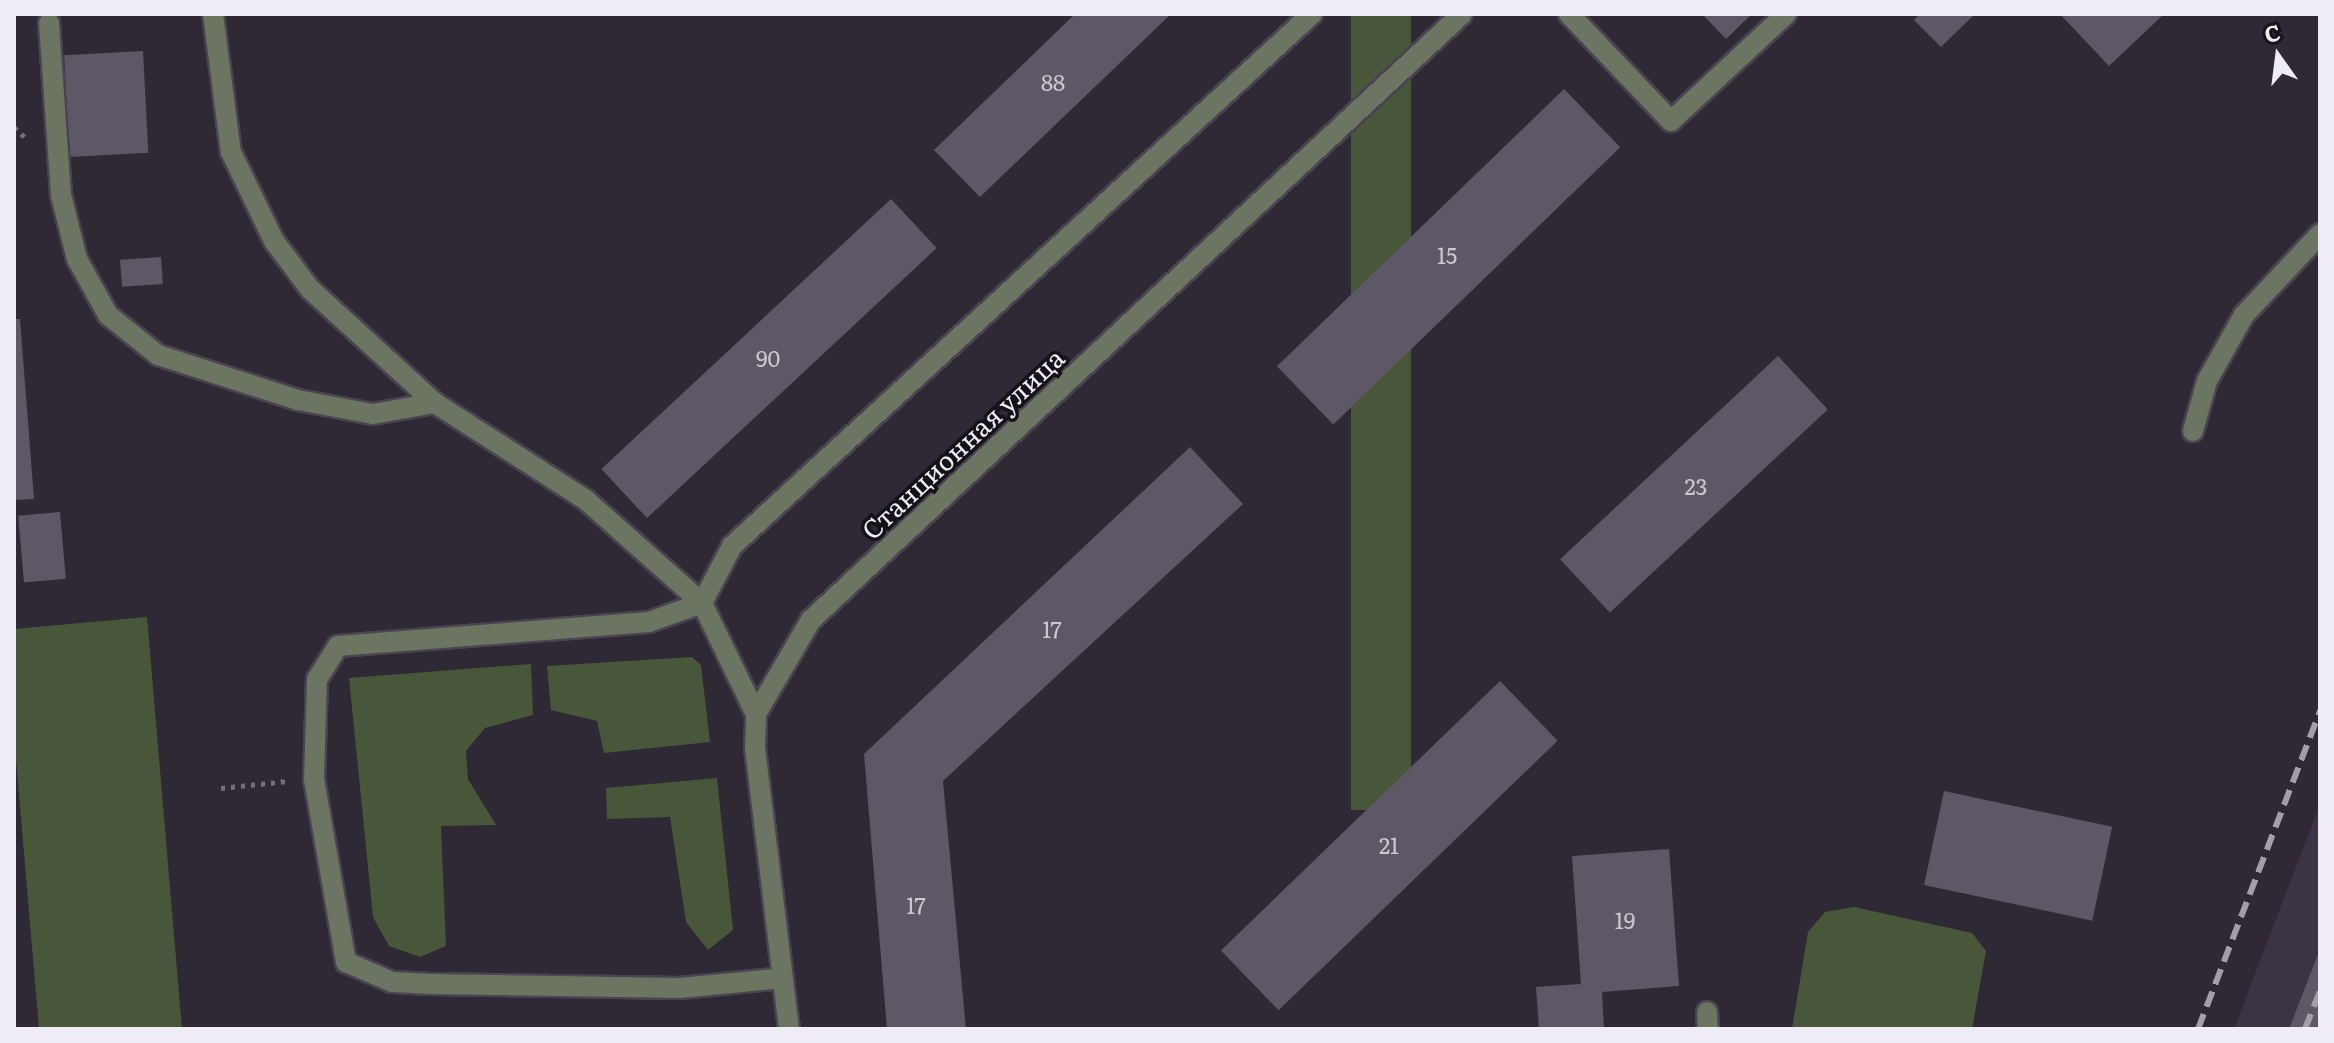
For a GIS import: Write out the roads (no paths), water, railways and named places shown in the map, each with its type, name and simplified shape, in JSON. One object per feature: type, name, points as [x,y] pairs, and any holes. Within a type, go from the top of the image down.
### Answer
[{"type":"street","points":[[213,14],[231,152],[274,241],[356,335],[435,403],[586,500],[702,603],[756,714]]},
{"type":"street","points":[[783,978],[680,988],[392,982],[346,962],[314,779],[317,679],[338,646],[649,622],[702,603],[732,546],[1312,14]]},
{"type":"street","name":"Станционная улица","points":[[789,1029],[755,748],[756,714],[811,620],[1462,14]]},
{"type":"street","points":[[1569,14],[1671,121],[1786,14]]},
{"type":"street","points":[[49,23],[61,195],[77,259],[108,315],[158,355],[298,400],[373,414],[435,403]]},
{"type":"street","points":[[2193,431],[2207,381],[2244,315],[2320,234]]},
{"type":"railway","points":[[2198,1029],[2320,711]]},
{"type":"railway","points":[[2305,1029],[2320,991]]}]
